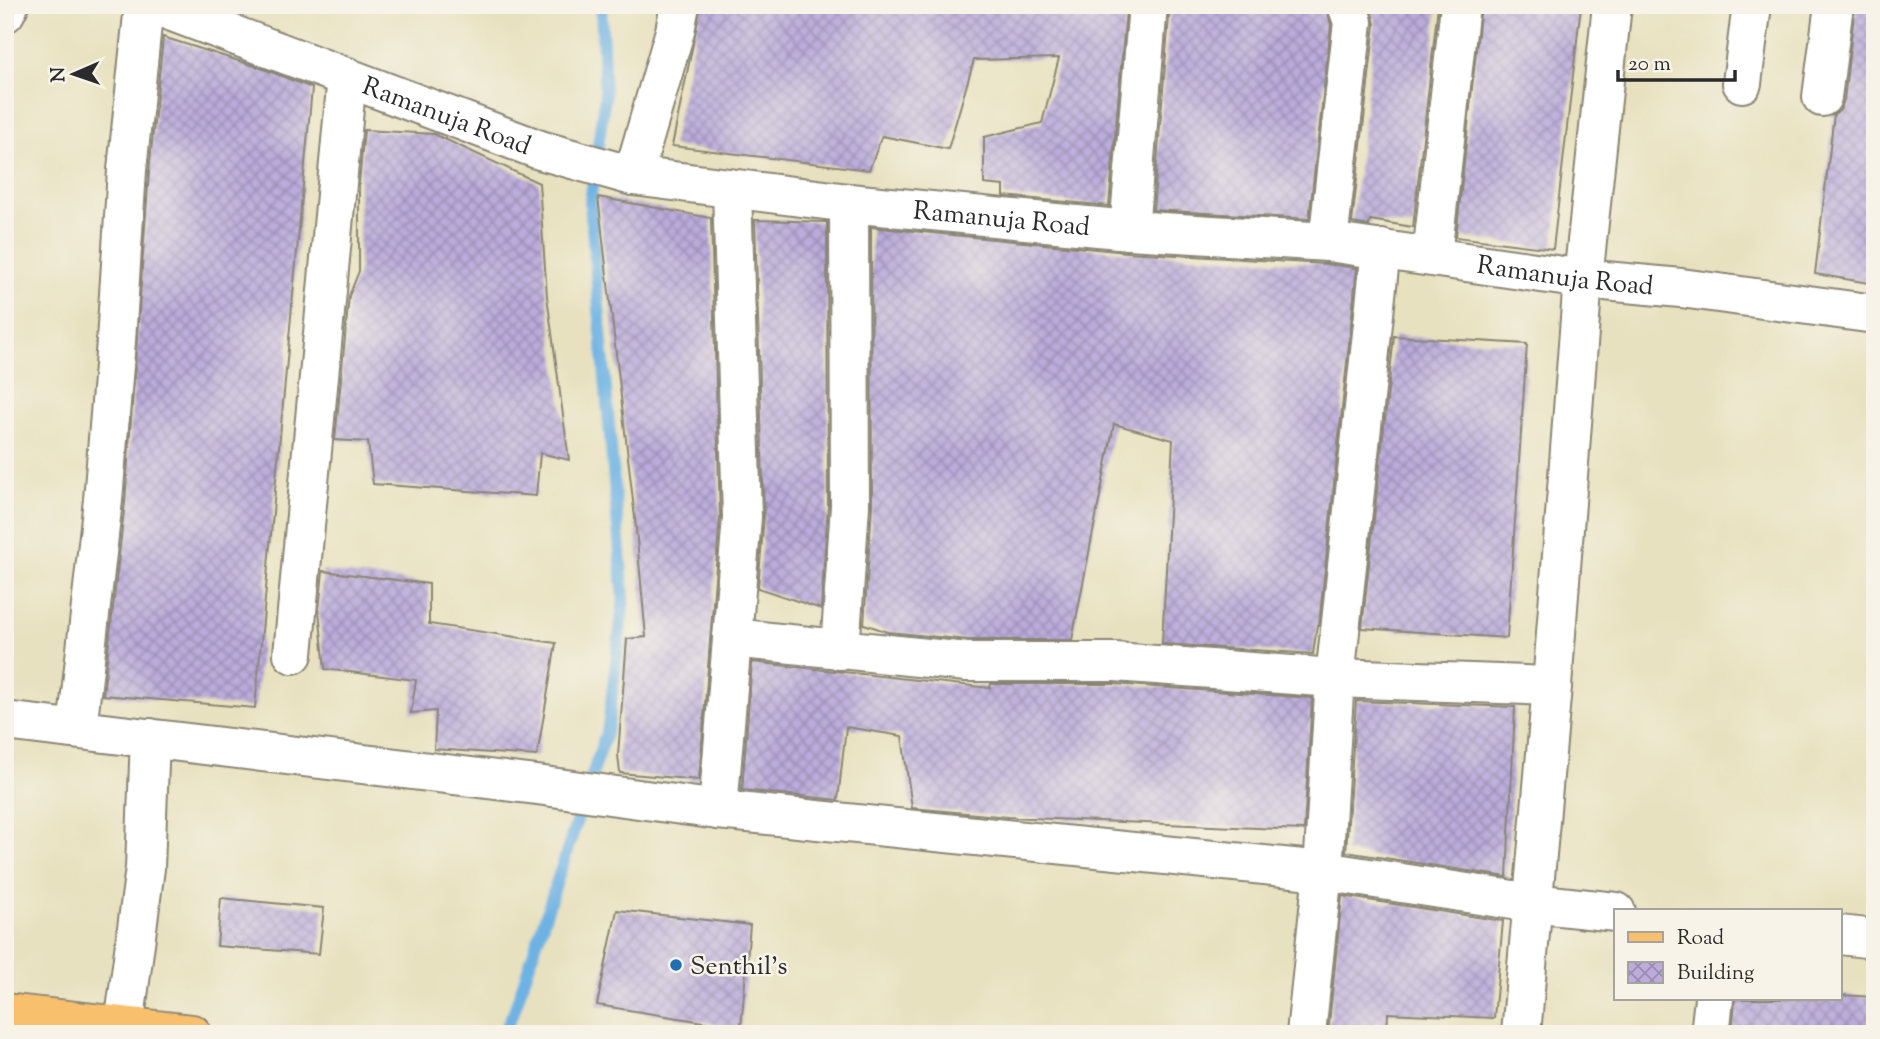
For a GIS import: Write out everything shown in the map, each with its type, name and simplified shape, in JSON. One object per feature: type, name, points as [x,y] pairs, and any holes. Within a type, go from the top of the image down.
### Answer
[{"type":"main road","points":[[5,1013],[192,1034]]},
{"type":"street","points":[[5,13],[9,5]]},
{"type":"street","points":[[78,729],[104,487],[127,170],[144,5]]},
{"type":"street","name":"Ramanuja Road","points":[[154,5],[540,150],[633,176],[849,203],[1129,230],[1328,242],[1583,279],[1875,314]]},
{"type":"street","points":[[633,176],[680,5]]},
{"type":"street","points":[[1129,230],[1148,5]]},
{"type":"street","points":[[1328,242],[1353,22],[1347,5]]},
{"type":"street","points":[[1432,256],[1460,5]]},
{"type":"street","points":[[1521,1034],[1552,686],[1583,279],[1612,5]]},
{"type":"street","points":[[1742,83],[1752,5]]},
{"type":"street","points":[[1822,97],[1834,5]]},
{"type":"street","points":[[293,654],[347,77]]},
{"type":"street","points":[[718,810],[742,517],[732,189]]},
{"type":"street","points":[[840,650],[850,506],[849,203]]},
{"type":"street","points":[[1306,1034],[1322,872],[1335,678],[1381,249]]},
{"type":"street","points":[[732,638],[967,662],[1115,662],[1335,678],[1552,686]]},
{"type":"street","points":[[5,721],[537,785],[718,810],[1322,872],[1532,903],[1614,912]]},
{"type":"street","points":[[124,1026],[145,868],[150,738]]},
{"type":"street","points":[[1842,935],[1875,939]]},
{"type":"street","points":[[1710,1034],[1714,1000]]},
{"type":"building","points":[[701,5],[1031,5],[1126,10],[1109,206],[1004,196],[1004,186],[984,184],[984,137],[1042,123],[1059,58],[974,60],[948,149],[882,136],[869,170],[672,146]]},
{"type":"building","points":[[1170,5],[1326,5],[1331,25],[1309,219],[1153,210]]},
{"type":"building","points":[[1370,5],[1438,5],[1413,227],[1370,220],[1369,226],[1352,223],[1375,24]]},
{"type":"building","points":[[1481,5],[1581,5],[1553,249],[1456,237]]},
{"type":"building","points":[[1855,5],[1875,5],[1875,284],[1815,274],[1834,114],[1840,110],[1844,100]]},
{"type":"building","points":[[163,37],[261,68],[312,88],[255,708],[103,695],[125,502],[149,172]]},
{"type":"building","points":[[364,130],[434,134],[539,183],[547,296],[569,460],[540,453],[536,496],[373,484],[368,442],[335,440],[349,296],[359,271],[359,184]]},
{"type":"building","points":[[598,197],[711,218],[720,516],[699,780],[620,773],[618,755],[627,639],[646,637]]},
{"type":"building","points":[[755,220],[827,222],[828,505],[821,609],[758,588],[764,516]]},
{"type":"building","points":[[871,227],[1127,252],[1357,268],[1319,625],[1313,654],[1162,644],[1173,440],[1114,424],[1072,640],[968,640],[888,632],[864,624],[872,506]]},
{"type":"building","points":[[1394,336],[1527,344],[1507,638],[1362,628]]},
{"type":"building","points":[[323,571],[429,584],[429,624],[556,643],[537,756],[434,749],[436,711],[411,713],[416,680],[325,669],[319,611]]},
{"type":"building","points":[[752,662],[990,688],[991,684],[1114,684],[1312,698],[1304,830],[1008,817],[912,808],[902,736],[846,727],[838,800],[742,790]]},
{"type":"building","points":[[1356,701],[1515,707],[1507,877],[1346,852]]},
{"type":"building","points":[[1342,896],[1503,921],[1494,1018],[1388,1013],[1387,1034],[1328,1034]]},
{"type":"building","points":[[221,898],[324,908],[319,954],[217,946]]},
{"type":"building","name":"Senthil's","points":[[617,910],[750,925],[741,1028],[597,1005]]},
{"type":"building","points":[[1842,995],[1875,997],[1872,1034],[1732,1034],[1735,1000],[1842,1000]]},
{"type":"waterway","points":[[503,1034],[514,1011],[608,727],[624,599],[590,202],[605,96],[601,5]]},
{"type":"place","name":"Senthil's","points":[[676,965]]}]
